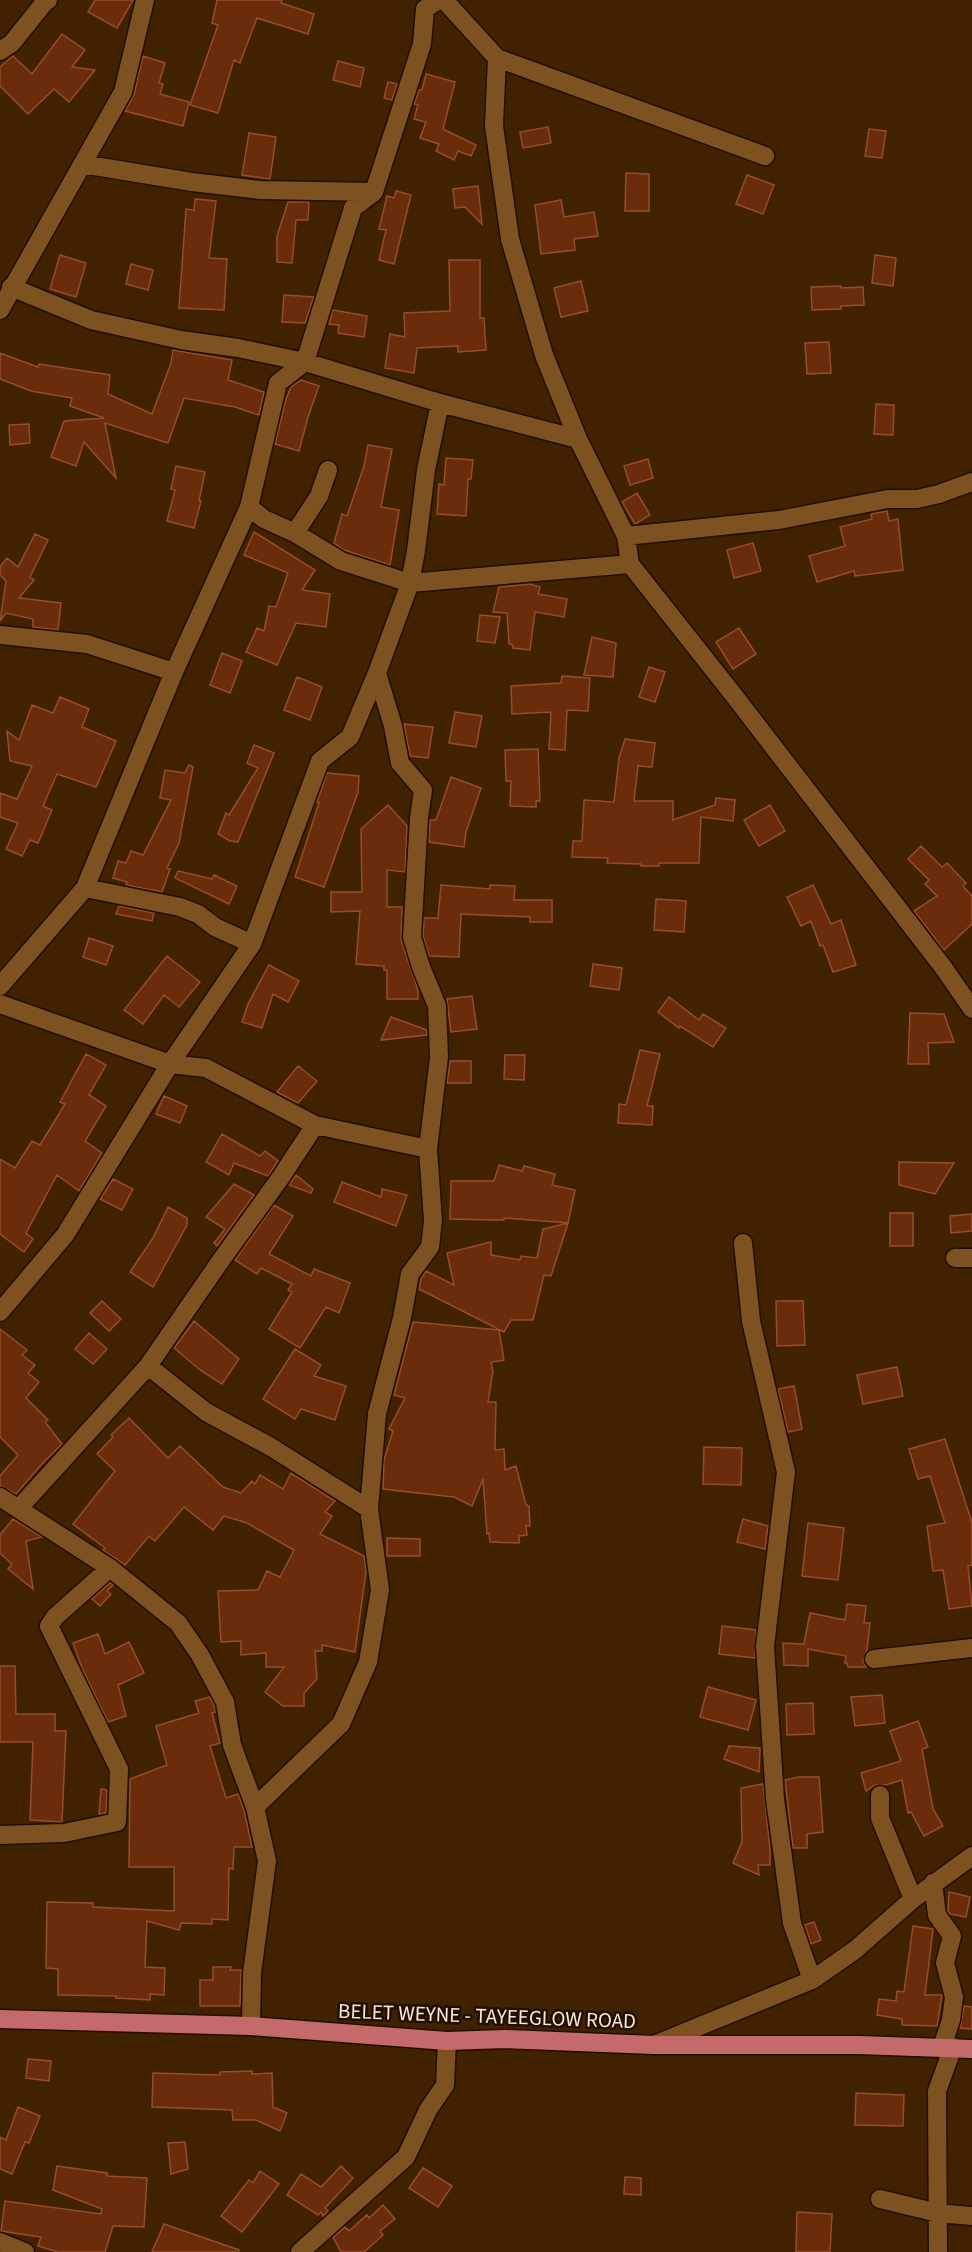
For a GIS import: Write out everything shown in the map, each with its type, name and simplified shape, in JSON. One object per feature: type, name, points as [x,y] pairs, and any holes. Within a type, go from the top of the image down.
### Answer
[{"type":"main road","name":"BELET WEYNE - TAYEEGLOW ROAD","points":[[0,2019],[251,2026],[447,2041],[505,2039],[654,2045],[859,2045],[972,2049]]},
{"type":"street","points":[[0,51],[12,43],[48,0]]},
{"type":"street","points":[[0,310],[11,286],[58,209],[123,92],[145,0]]},
{"type":"street","points":[[0,986],[85,888],[174,672],[249,507],[278,383],[304,362],[353,208],[374,192],[422,44],[425,9],[438,0]]},
{"type":"street","points":[[444,0],[497,58],[765,156]]},
{"type":"street","points":[[497,58],[494,126],[510,239],[544,355],[578,439],[626,536],[630,564],[921,938],[972,1010]]},
{"type":"street","points":[[82,164],[192,182],[260,190],[374,192]]},
{"type":"street","points":[[11,286],[91,320],[181,340],[238,348],[304,362],[440,403],[578,439]]},
{"type":"street","points":[[0,1312],[65,1235],[170,1064],[252,944],[320,761],[350,737],[377,674],[410,583],[426,470],[440,403]]},
{"type":"street","points":[[295,533],[319,496],[328,470]]},
{"type":"street","points":[[626,536],[779,520],[888,499],[917,499],[972,482]]},
{"type":"street","points":[[249,507],[264,519],[295,533],[341,561],[410,583],[630,564]]},
{"type":"street","points":[[0,635],[87,644],[174,672]]},
{"type":"street","points":[[255,1807],[341,1724],[368,1662],[380,1590],[369,1509],[377,1414],[402,1318],[410,1274],[430,1247],[432,1221],[428,1149],[439,1057],[437,1006],[412,937],[419,818],[423,790],[400,763],[393,726],[377,674]]},
{"type":"street","points":[[85,888],[180,907],[198,914],[215,927],[252,944]]},
{"type":"street","points":[[0,1004],[170,1064],[206,1068],[315,1125],[428,1149]]},
{"type":"street","points":[[19,1508],[148,1366],[281,1178],[315,1125]]},
{"type":"street","points":[[743,1243],[751,1321],[786,1472],[765,1647],[775,1798],[792,1923],[812,1980]]},
{"type":"street","points":[[148,1366],[206,1412],[271,1447],[369,1509]]},
{"type":"street","points":[[0,1497],[110,1568],[178,1623],[200,1654],[225,1702],[232,1745],[255,1807],[267,1862],[252,1973],[251,2026]]},
{"type":"street","points":[[0,1834],[64,1833],[117,1822],[119,1769],[49,1626],[55,1617],[110,1568]]},
{"type":"street","points":[[874,1659],[972,1648]]},
{"type":"street","points":[[880,1795],[880,1818],[913,1899]]},
{"type":"street","points":[[654,2045],[812,1980],[855,1950],[913,1899],[972,1856]]},
{"type":"street","points":[[933,1883],[938,1915],[952,1936],[945,1964],[954,1997],[948,2047],[937,2091],[938,2252]]},
{"type":"street","points":[[300,2252],[405,2157],[428,2110],[445,2085],[447,2041]]},
{"type":"street","points":[[880,2199],[938,2213],[972,2216]]},
{"type":"street","points":[[0,2242],[25,2252]]},
{"type":"building","points":[[95,0],[133,0],[117,28],[88,12]]},
{"type":"building","points":[[217,0],[282,0],[281,3],[314,14],[308,34],[257,18],[240,63],[234,60],[218,113],[190,105],[218,25],[212,23]]},
{"type":"building","points":[[62,34],[85,50],[72,67],[95,70],[69,102],[54,89],[28,114],[0,86],[0,67],[13,56],[32,74]]},
{"type":"building","points":[[143,56],[165,63],[159,83],[163,84],[160,94],[189,102],[183,126],[125,111],[134,95]]},
{"type":"building","points":[[338,61],[364,68],[360,87],[333,80]]},
{"type":"building","points":[[426,74],[455,82],[443,129],[476,145],[471,156],[458,151],[454,160],[436,151],[439,144],[420,138],[426,122],[414,119],[418,105],[414,104],[419,90],[422,90]]},
{"type":"building","points":[[388,82],[397,84],[392,100],[384,98]]},
{"type":"building","points":[[548,127],[551,143],[523,148],[520,132]]},
{"type":"building","points":[[869,129],[886,131],[882,158],[865,156]]},
{"type":"building","points":[[249,133],[276,137],[270,179],[242,175]]},
{"type":"building","points":[[626,173],[649,174],[649,211],[625,211]]},
{"type":"building","points":[[747,175],[774,185],[763,214],[736,204]]},
{"type":"building","points":[[478,186],[482,224],[465,207],[455,208],[453,189]]},
{"type":"building","points":[[396,191],[411,195],[394,264],[379,260],[386,230],[379,229],[387,196],[394,198]]},
{"type":"building","points":[[195,199],[216,201],[209,258],[227,259],[224,310],[179,308],[186,209],[194,210]]},
{"type":"building","points":[[561,200],[564,217],[594,212],[598,236],[574,239],[575,250],[541,254],[535,205]]},
{"type":"building","points":[[288,202],[309,202],[308,220],[296,220],[292,263],[277,262],[277,236]]},
{"type":"building","points":[[60,255],[86,263],[76,297],[50,289]]},
{"type":"building","points":[[875,255],[896,258],[893,286],[872,283]]},
{"type":"building","points":[[449,260],[480,260],[480,318],[484,318],[486,350],[458,352],[458,346],[417,348],[414,373],[385,368],[390,334],[405,337],[404,313],[450,311]]},
{"type":"building","points":[[131,264],[153,270],[148,290],[126,284]]},
{"type":"building","points":[[581,281],[588,311],[561,317],[554,288]]},
{"type":"building","points":[[841,286],[841,288],[863,287],[864,305],[812,310],[811,287]]},
{"type":"building","points":[[284,295],[314,297],[305,323],[282,322]]},
{"type":"building","points":[[333,310],[367,316],[364,337],[338,333],[339,325],[329,324]]},
{"type":"building","points":[[829,342],[831,373],[807,374],[805,343]]},
{"type":"building","points":[[173,350],[232,360],[228,380],[264,392],[259,415],[235,407],[184,398],[168,443],[105,423],[116,478],[84,442],[76,466],[51,457],[64,421],[104,418],[70,406],[72,398],[31,391],[0,379],[0,353],[38,367],[39,364],[110,375],[108,394],[152,414],[171,363]]},
{"type":"building","points":[[301,380],[319,386],[299,451],[275,444],[286,399],[291,387]]},
{"type":"building","points":[[876,404],[894,405],[893,435],[874,434]]},
{"type":"building","points":[[29,424],[30,443],[10,445],[9,425]]},
{"type":"building","points":[[368,445],[392,449],[381,507],[399,510],[390,565],[344,550],[334,543],[342,514],[347,516],[364,466]]},
{"type":"building","points":[[446,458],[473,460],[471,479],[468,479],[466,516],[437,514],[439,484],[444,485]]},
{"type":"building","points":[[648,459],[653,478],[630,485],[624,466]]},
{"type":"building","points":[[176,466],[205,472],[194,528],[167,521],[175,490],[171,489]]},
{"type":"building","points":[[637,493],[650,515],[635,524],[622,502]]},
{"type":"building","points":[[887,511],[889,521],[898,519],[903,570],[855,576],[854,571],[817,582],[809,556],[845,546],[840,527],[872,519],[871,514]]},
{"type":"building","points":[[254,532],[315,570],[302,590],[330,594],[326,627],[296,623],[277,665],[246,652],[257,628],[264,631],[269,606],[276,607],[288,573],[244,555]]},
{"type":"building","points":[[35,534],[48,540],[30,577],[34,580],[19,598],[61,603],[58,630],[33,627],[33,619],[6,613],[0,621],[6,581],[0,575],[0,567],[7,558],[18,567]]},
{"type":"building","points":[[753,543],[761,571],[734,578],[727,550]]},
{"type":"building","points":[[530,584],[540,587],[538,594],[567,599],[564,617],[535,612],[530,650],[513,648],[513,645],[509,644],[507,613],[493,612],[499,587]]},
{"type":"building","points":[[480,615],[500,617],[495,643],[477,641]]},
{"type":"building","points":[[739,628],[756,654],[733,669],[716,642]]},
{"type":"building","points":[[592,637],[616,643],[613,677],[584,675]]},
{"type":"building","points":[[222,653],[242,661],[230,693],[210,685]]},
{"type":"building","points":[[649,667],[665,672],[655,702],[639,697]]},
{"type":"building","points":[[562,676],[590,678],[588,711],[567,710],[565,750],[549,749],[551,712],[512,714],[511,686],[561,683]]},
{"type":"building","points":[[297,677],[322,687],[310,720],[284,710]]},
{"type":"building","points":[[60,697],[89,709],[82,727],[116,741],[96,787],[57,774],[43,806],[52,810],[38,843],[30,840],[22,856],[6,849],[18,823],[0,817],[0,793],[17,799],[32,766],[10,761],[7,731],[19,740],[32,705],[53,713]]},
{"type":"building","points":[[455,712],[482,716],[476,747],[449,743]]},
{"type":"building","points":[[404,724],[433,727],[428,758],[410,756]]},
{"type":"building","points":[[625,739],[655,743],[652,767],[638,766],[634,801],[673,801],[673,820],[715,805],[716,798],[735,800],[733,821],[701,817],[699,863],[659,863],[659,866],[641,866],[641,864],[607,863],[608,858],[572,857],[573,841],[582,841],[584,800],[614,802],[619,758]]},
{"type":"building","points":[[254,745],[274,753],[238,842],[230,841],[218,834],[226,813],[229,815],[258,768],[247,763]]},
{"type":"building","points":[[538,749],[540,801],[536,801],[536,807],[510,806],[511,781],[506,781],[505,750]]},
{"type":"building","points":[[189,765],[193,767],[179,843],[167,868],[170,869],[162,892],[126,885],[127,882],[113,878],[118,861],[126,863],[131,851],[143,855],[171,800],[160,798],[165,770],[185,773]]},
{"type":"building","points":[[327,773],[359,776],[358,792],[324,887],[295,877]]},
{"type":"building","points":[[451,777],[481,788],[466,832],[464,847],[429,842],[430,820],[436,820]]},
{"type":"building","points":[[388,805],[407,826],[405,872],[387,870],[387,907],[402,907],[401,940],[418,990],[418,999],[387,999],[387,970],[384,970],[384,966],[356,964],[360,911],[331,912],[331,892],[362,892],[361,829]]},
{"type":"building","points":[[770,805],[785,831],[759,846],[744,820]]},
{"type":"building","points":[[921,846],[942,867],[947,863],[966,883],[963,886],[972,896],[972,924],[944,950],[914,911],[937,896],[925,884],[929,880],[908,859]]},
{"type":"building","points":[[178,871],[212,879],[214,875],[237,886],[229,904],[175,878]]},
{"type":"building","points":[[441,885],[490,889],[490,885],[515,886],[514,900],[552,900],[552,922],[530,922],[530,917],[461,914],[459,957],[429,956],[423,936],[424,918],[438,918]]},
{"type":"building","points":[[813,885],[831,924],[841,920],[856,965],[833,972],[811,921],[801,926],[787,897]]},
{"type":"building","points":[[656,899],[686,901],[684,932],[654,930]]},
{"type":"building","points":[[119,906],[154,913],[152,921],[116,914]]},
{"type":"building","points":[[89,938],[113,946],[106,965],[83,957]]},
{"type":"building","points":[[167,956],[200,982],[179,1007],[164,995],[143,1024],[124,1010]]},
{"type":"building","points":[[593,964],[622,968],[619,990],[590,986]]},
{"type":"building","points":[[269,965],[299,981],[288,1002],[273,994],[262,1028],[242,1022],[248,1004]]},
{"type":"building","points":[[472,996],[477,1029],[451,1032],[447,999]]},
{"type":"building","points":[[669,997],[699,1020],[703,1014],[726,1028],[713,1047],[680,1026],[679,1028],[658,1012]]},
{"type":"building","points":[[910,1013],[944,1014],[954,1042],[928,1043],[929,1064],[908,1064]]},
{"type":"building","points":[[391,1017],[427,1030],[427,1035],[381,1040]]},
{"type":"building","points":[[640,1050],[660,1054],[647,1106],[653,1106],[652,1125],[618,1123],[619,1104],[626,1105]]},
{"type":"building","points":[[86,1054],[106,1065],[89,1095],[106,1106],[85,1141],[102,1153],[79,1191],[57,1175],[26,1233],[33,1239],[24,1252],[0,1234],[0,1159],[15,1168],[32,1141],[40,1145],[65,1104],[60,1102]]},
{"type":"building","points":[[505,1055],[525,1055],[524,1080],[504,1079]]},
{"type":"building","points":[[450,1061],[471,1061],[471,1083],[447,1083]]},
{"type":"building","points":[[298,1066],[317,1081],[298,1103],[277,1092]]},
{"type":"building","points":[[164,1096],[187,1106],[180,1123],[156,1114]]},
{"type":"building","points":[[222,1134],[260,1156],[265,1151],[278,1161],[268,1176],[234,1163],[229,1175],[206,1162]]},
{"type":"building","points":[[899,1162],[954,1163],[935,1194],[899,1185]]},
{"type":"building","points":[[499,1165],[522,1171],[524,1166],[555,1174],[552,1185],[575,1190],[568,1223],[504,1218],[504,1220],[450,1219],[451,1181],[494,1181]]},
{"type":"building","points":[[296,1175],[313,1189],[311,1193],[289,1185]]},
{"type":"building","points":[[113,1179],[133,1189],[122,1210],[100,1199]]},
{"type":"building","points":[[342,1182],[381,1197],[382,1189],[407,1195],[396,1226],[334,1202]]},
{"type":"building","points":[[234,1184],[254,1195],[217,1246],[214,1243],[225,1229],[206,1217]]},
{"type":"building","points":[[274,1205],[293,1216],[269,1254],[311,1276],[314,1269],[350,1283],[339,1313],[326,1307],[300,1348],[269,1329],[292,1292],[288,1290],[292,1284],[261,1268],[257,1274],[235,1260]]},
{"type":"building","points":[[168,1207],[187,1218],[187,1225],[153,1287],[130,1272],[153,1238]]},
{"type":"building","points":[[890,1213],[913,1213],[913,1246],[890,1246]]},
{"type":"building","points":[[972,1214],[972,1231],[951,1233],[950,1216]]},
{"type":"building","points":[[568,1223],[551,1276],[544,1275],[533,1320],[511,1320],[504,1332],[419,1289],[426,1271],[454,1285],[447,1253],[491,1242],[491,1255],[520,1260],[521,1256],[537,1258],[543,1229]]},
{"type":"building","points":[[102,1301],[121,1319],[109,1331],[90,1313]]},
{"type":"building","points":[[776,1301],[803,1301],[805,1345],[777,1346]]},
{"type":"building","points":[[194,1321],[239,1359],[222,1384],[200,1370],[174,1348]]},
{"type":"building","points":[[413,1322],[499,1330],[504,1360],[491,1362],[493,1371],[488,1402],[496,1402],[495,1450],[504,1449],[505,1470],[516,1466],[526,1505],[529,1506],[530,1526],[526,1526],[527,1535],[519,1536],[519,1543],[490,1542],[489,1533],[487,1534],[483,1479],[472,1506],[454,1497],[383,1489],[384,1460],[393,1431],[389,1429],[405,1398],[394,1395]]},
{"type":"building","points":[[0,1329],[27,1350],[22,1355],[35,1365],[28,1373],[39,1382],[26,1398],[48,1420],[45,1422],[62,1444],[16,1494],[0,1486],[0,1476],[18,1455],[0,1437]]},
{"type":"building","points":[[89,1333],[107,1349],[93,1364],[75,1349]]},
{"type":"building","points":[[295,1349],[321,1365],[314,1376],[346,1386],[335,1420],[301,1409],[295,1419],[263,1399]]},
{"type":"building","points":[[897,1367],[903,1396],[863,1404],[857,1375]]},
{"type":"building","points":[[794,1386],[802,1429],[788,1432],[778,1389]]},
{"type":"building","points":[[129,1418],[168,1458],[180,1446],[223,1487],[241,1493],[252,1481],[255,1484],[260,1475],[283,1489],[291,1473],[335,1501],[325,1512],[332,1516],[320,1534],[364,1556],[366,1572],[355,1652],[322,1645],[322,1651],[315,1651],[317,1679],[304,1693],[304,1706],[283,1706],[265,1692],[284,1667],[266,1667],[266,1653],[241,1655],[241,1641],[221,1642],[218,1591],[258,1590],[267,1571],[280,1577],[294,1550],[247,1523],[224,1516],[213,1530],[184,1507],[155,1541],[149,1536],[125,1565],[103,1550],[105,1548],[73,1524],[115,1471],[97,1454],[113,1437],[111,1435]]},
{"type":"building","points":[[945,1439],[972,1523],[972,1565],[968,1566],[972,1606],[949,1609],[943,1570],[933,1571],[927,1526],[945,1523],[930,1476],[918,1479],[909,1449]]},
{"type":"building","points":[[704,1447],[742,1448],[741,1485],[703,1484]]},
{"type":"building","points":[[13,1519],[42,1537],[26,1541],[33,1589],[8,1569],[12,1564],[0,1553],[0,1535]]},
{"type":"building","points":[[743,1519],[768,1526],[765,1549],[737,1542]]},
{"type":"building","points":[[808,1523],[844,1528],[838,1580],[802,1576]]},
{"type":"building","points":[[387,1538],[420,1539],[420,1556],[387,1556]]},
{"type":"building","points":[[110,1583],[113,1585],[107,1591],[111,1594],[100,1606],[92,1599]]},
{"type":"building","points":[[847,1604],[866,1606],[864,1623],[870,1623],[867,1650],[863,1660],[866,1667],[848,1667],[845,1663],[846,1656],[808,1649],[808,1666],[784,1665],[783,1643],[804,1644],[810,1613],[845,1620]]},
{"type":"building","points":[[722,1626],[756,1630],[755,1658],[719,1654]]},
{"type":"building","points":[[98,1634],[105,1654],[129,1642],[144,1673],[118,1685],[126,1716],[108,1722],[82,1668],[73,1643]]},
{"type":"building","points":[[0,1666],[15,1666],[16,1714],[55,1714],[55,1731],[66,1731],[62,1822],[30,1820],[33,1742],[0,1742]]},
{"type":"building","points":[[708,1687],[756,1700],[748,1730],[700,1717]]},
{"type":"building","points":[[882,1695],[885,1723],[855,1726],[851,1697]]},
{"type":"building","points":[[210,1697],[214,1706],[215,1712],[212,1713],[220,1743],[210,1746],[226,1798],[238,1794],[252,1847],[234,1847],[233,1869],[229,1868],[228,1920],[212,1919],[212,1924],[181,1923],[179,1930],[147,1921],[145,1967],[165,1968],[164,1995],[150,1994],[150,2000],[116,1998],[116,1996],[58,1995],[58,1969],[46,1968],[47,1902],[93,1903],[93,1907],[174,1911],[174,1867],[129,1867],[130,1779],[167,1765],[156,1726],[199,1713],[195,1701]]},
{"type":"building","points":[[813,1703],[814,1734],[787,1735],[786,1704]]},
{"type":"building","points":[[918,1721],[928,1747],[922,1749],[933,1809],[943,1826],[924,1836],[911,1812],[908,1813],[902,1780],[885,1785],[875,1785],[866,1791],[861,1773],[901,1761],[890,1731]]},
{"type":"building","points":[[729,1746],[760,1748],[759,1772],[724,1759]]},
{"type":"building","points":[[819,1777],[823,1832],[807,1834],[807,1848],[793,1848],[785,1780]]},
{"type":"building","points":[[763,1784],[770,1865],[758,1865],[759,1875],[733,1863],[742,1842],[741,1788]]},
{"type":"building","points":[[101,1789],[107,1790],[106,1813],[99,1814]]},
{"type":"building","points":[[949,1892],[970,1897],[966,1917],[950,1914],[948,1911]]},
{"type":"building","points":[[814,1922],[821,1940],[811,1944],[805,1925]]},
{"type":"building","points":[[913,1926],[933,1929],[925,1995],[942,1995],[937,2026],[902,2025],[902,2019],[877,2015],[879,1999],[896,2001],[897,1991],[904,1992]]},
{"type":"building","points":[[213,1967],[231,1967],[230,1970],[241,1970],[240,2006],[200,2006],[200,1980],[213,1980]]},
{"type":"building","points":[[964,2006],[972,2007],[972,2029],[960,2028]]},
{"type":"building","points":[[28,2059],[51,2061],[49,2081],[26,2078]]},
{"type":"building","points":[[252,2071],[252,2074],[272,2073],[273,2107],[287,2113],[280,2131],[256,2120],[233,2120],[232,2110],[152,2107],[153,2073],[220,2075],[220,2072]]},
{"type":"building","points":[[856,2093],[904,2095],[903,2126],[855,2125]]},
{"type":"building","points":[[18,2107],[40,2116],[29,2143],[25,2142],[12,2174],[0,2169],[0,2137],[6,2140]]},
{"type":"building","points":[[185,2142],[188,2169],[171,2174],[168,2143]]},
{"type":"building","points":[[57,2166],[107,2173],[107,2176],[147,2178],[144,2227],[113,2226],[105,2252],[58,2252],[38,2246],[41,2237],[1,2231],[5,2201],[101,2214],[102,2209],[53,2190]]},
{"type":"building","points":[[341,2166],[353,2178],[325,2208],[328,2211],[323,2216],[321,2212],[318,2215],[287,2195],[301,2174],[321,2187]]},
{"type":"building","points":[[423,2168],[452,2186],[438,2207],[409,2188]]},
{"type":"building","points":[[260,2171],[279,2184],[242,2232],[221,2216],[249,2180],[253,2183]]},
{"type":"building","points":[[625,2177],[641,2178],[641,2195],[624,2194]]},
{"type":"building","points":[[383,2205],[395,2219],[380,2231],[383,2235],[364,2252],[341,2252],[333,2237],[345,2227],[349,2231],[367,2215],[369,2218]]},
{"type":"building","points":[[797,2212],[832,2214],[830,2252],[796,2252]]},
{"type":"building","points":[[164,2224],[239,2250],[238,2252],[152,2252]]}]
